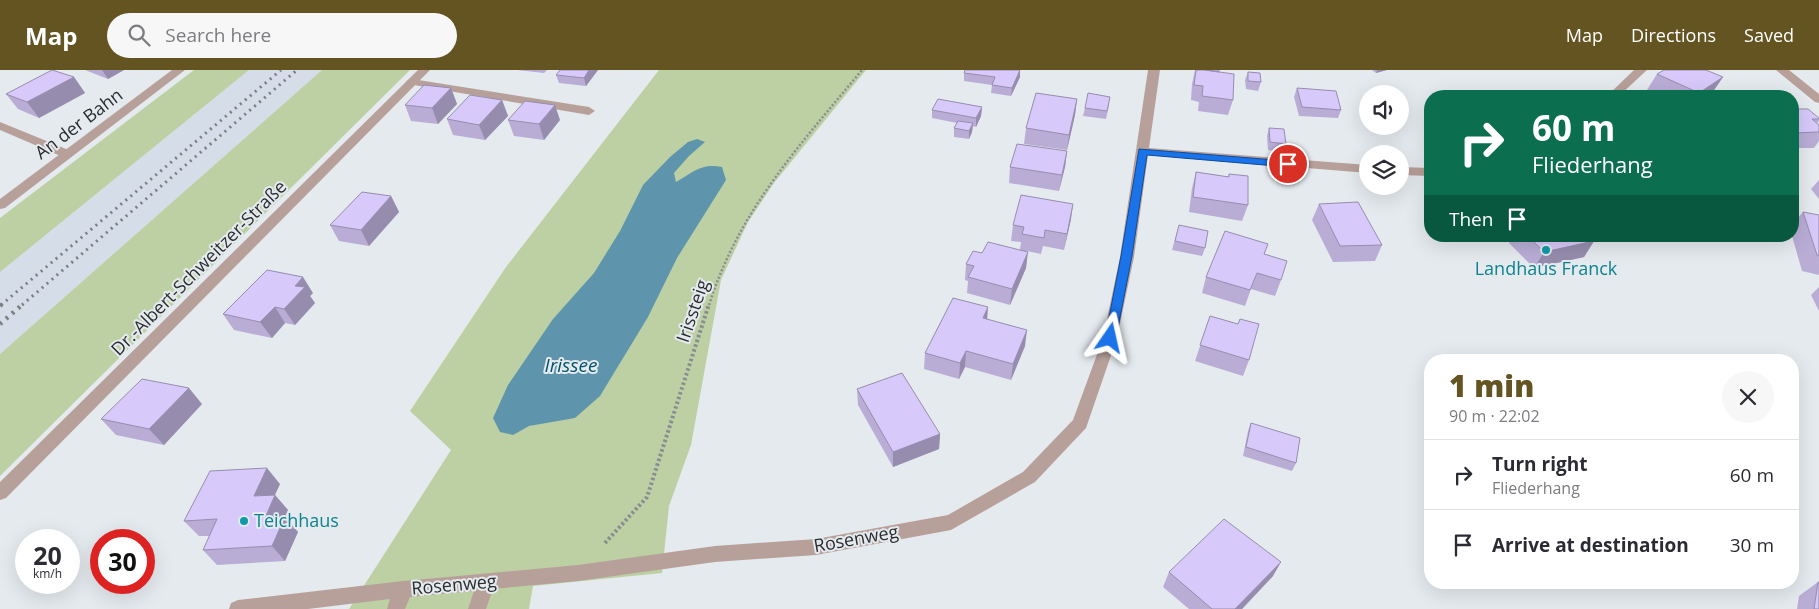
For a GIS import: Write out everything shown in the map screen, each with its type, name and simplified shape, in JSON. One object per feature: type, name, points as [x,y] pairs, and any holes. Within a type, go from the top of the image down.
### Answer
[{"type":"street","name":"An der Bahn","points":[[0,205],[179,70]]},
{"type":"street","name":"Dr.-Albert-Schweitzer-Straße","points":[[0,493],[424,70]]},
{"type":"street","name":"Rosenweg","points":[[238,609],[403,589],[486,583],[578,573],[715,554],[816,547],[951,522],[1029,478],[1080,423],[1110,338],[1127,256],[1154,70]]},
{"type":"street","points":[[1619,90],[1641,70]]},
{"type":"street","points":[[1782,70],[1819,100]]},
{"type":"street","points":[[412,82],[589,111]]},
{"type":"street","points":[[0,126],[67,154]]},
{"type":"street","points":[[1143,151],[1359,168]]},
{"type":"street","points":[[1409,171],[1424,172]]},
{"type":"street","points":[[477,609],[486,583]]},
{"type":"street","points":[[396,609],[403,589]]},
{"type":"path","name":"Irissteig","points":[[578,573],[647,497],[716,282],[745,222],[772,180],[862,70]]},
{"type":"shaded area","points":[[249,70],[322,70],[0,354],[0,272]]},
{"type":"green space","points":[[194,70],[249,70],[0,272],[0,218]]},
{"type":"green space","points":[[322,70],[410,70],[0,476],[0,354]]},
{"type":"green space","points":[[659,70],[866,70],[774,183],[748,222],[721,280],[691,445],[669,506],[662,573],[533,586],[529,609],[349,609],[451,450],[410,411],[506,267]]},
{"type":"water","name":"Irissee","points":[[697,139],[705,142],[674,173],[676,182],[708,166],[722,167],[726,180],[677,258],[648,317],[600,396],[575,418],[529,426],[513,435],[500,432],[493,418],[508,385],[553,319],[594,273],[620,231],[643,185],[670,157],[688,142]]},
{"type":"building","points":[[52,70],[74,77],[27,102],[6,94]]},
{"type":"building","points":[[560,70],[589,70],[584,78],[556,75]]},
{"type":"building","points":[[965,70],[1020,70],[1012,88],[992,85],[995,77],[964,73]]},
{"type":"building","points":[[1196,70],[1234,74],[1233,100],[1202,96],[1203,86],[1194,85]]},
{"type":"building","points":[[1664,70],[1706,70],[1723,77],[1704,90],[1692,90],[1657,74]]},
{"type":"building","points":[[1248,72],[1260,73],[1261,82],[1248,81]]},
{"type":"building","points":[[424,85],[451,88],[432,108],[405,105]]},
{"type":"building","points":[[1297,88],[1336,91],[1341,110],[1302,107]]},
{"type":"building","points":[[1036,93],[1077,99],[1069,135],[1026,128]]},
{"type":"building","points":[[1088,93],[1110,97],[1107,111],[1085,108]]},
{"type":"building","points":[[470,95],[502,100],[479,125],[447,119]]},
{"type":"building","points":[[938,99],[982,107],[976,118],[932,110]]},
{"type":"building","points":[[525,101],[555,105],[539,124],[508,120]]},
{"type":"building","points":[[1799,109],[1808,109],[1819,118],[1812,119],[1819,125],[1819,132],[1799,133]]},
{"type":"building","points":[[958,121],[973,123],[969,131],[954,128]]},
{"type":"building","points":[[1269,128],[1284,129],[1286,144],[1270,142]]},
{"type":"building","points":[[1017,144],[1067,151],[1062,175],[1010,167]]},
{"type":"building","points":[[1196,172],[1229,177],[1229,174],[1248,176],[1248,205],[1193,197]]},
{"type":"building","points":[[362,192],[391,196],[361,230],[330,225]]},
{"type":"building","points":[[1021,195],[1073,204],[1067,234],[1045,230],[1044,238],[1022,234],[1024,227],[1013,225]]},
{"type":"building","points":[[1358,202],[1382,245],[1340,246],[1319,204]]},
{"type":"building","points":[[1803,212],[1819,215],[1819,256],[1817,255]]},
{"type":"building","points":[[1179,225],[1208,231],[1205,248],[1175,241]]},
{"type":"building","points":[[1225,231],[1268,244],[1264,254],[1287,261],[1281,280],[1257,273],[1250,290],[1206,277]]},
{"type":"building","points":[[988,242],[1028,252],[1012,289],[968,277],[974,266],[966,264],[973,251],[982,253]]},
{"type":"building","points":[[1534,242],[1589,242],[1544,252]]},
{"type":"building","points":[[267,270],[303,277],[295,286],[305,287],[284,309],[275,307],[260,322],[223,314]]},
{"type":"building","points":[[953,298],[988,307],[983,318],[1027,330],[1013,364],[966,351],[960,363],[925,353]]},
{"type":"building","points":[[1210,316],[1238,324],[1240,319],[1259,324],[1249,360],[1200,345]]},
{"type":"building","points":[[902,373],[940,434],[893,452],[857,389]]},
{"type":"building","points":[[142,379],[189,388],[149,429],[101,419]]},
{"type":"building","points":[[1251,423],[1300,438],[1296,463],[1246,447]]},
{"type":"building","name":"Teichhaus","points":[[267,468],[254,496],[275,495],[265,518],[285,517],[272,546],[203,550],[217,519],[184,521],[210,471]]},
{"type":"building","points":[[1224,519],[1281,562],[1235,609],[1212,609],[1169,572]]},
{"type":"building","points":[[1818,582],[1819,609],[1814,609]]},
{"type":"railway","points":[[1,305],[281,70]]},
{"type":"railway","points":[[22,305],[297,70]]},
{"type":"railway","points":[[0,324],[23,304]]},
{"type":"place","name":"Landhaus Franck","points":[[1546,250]]},
{"type":"place","name":"Teichhaus","points":[[244,521]]},
{"type":"route","points":[[1110,338],[1127,256],[1143,151],[1288,164]]}]
